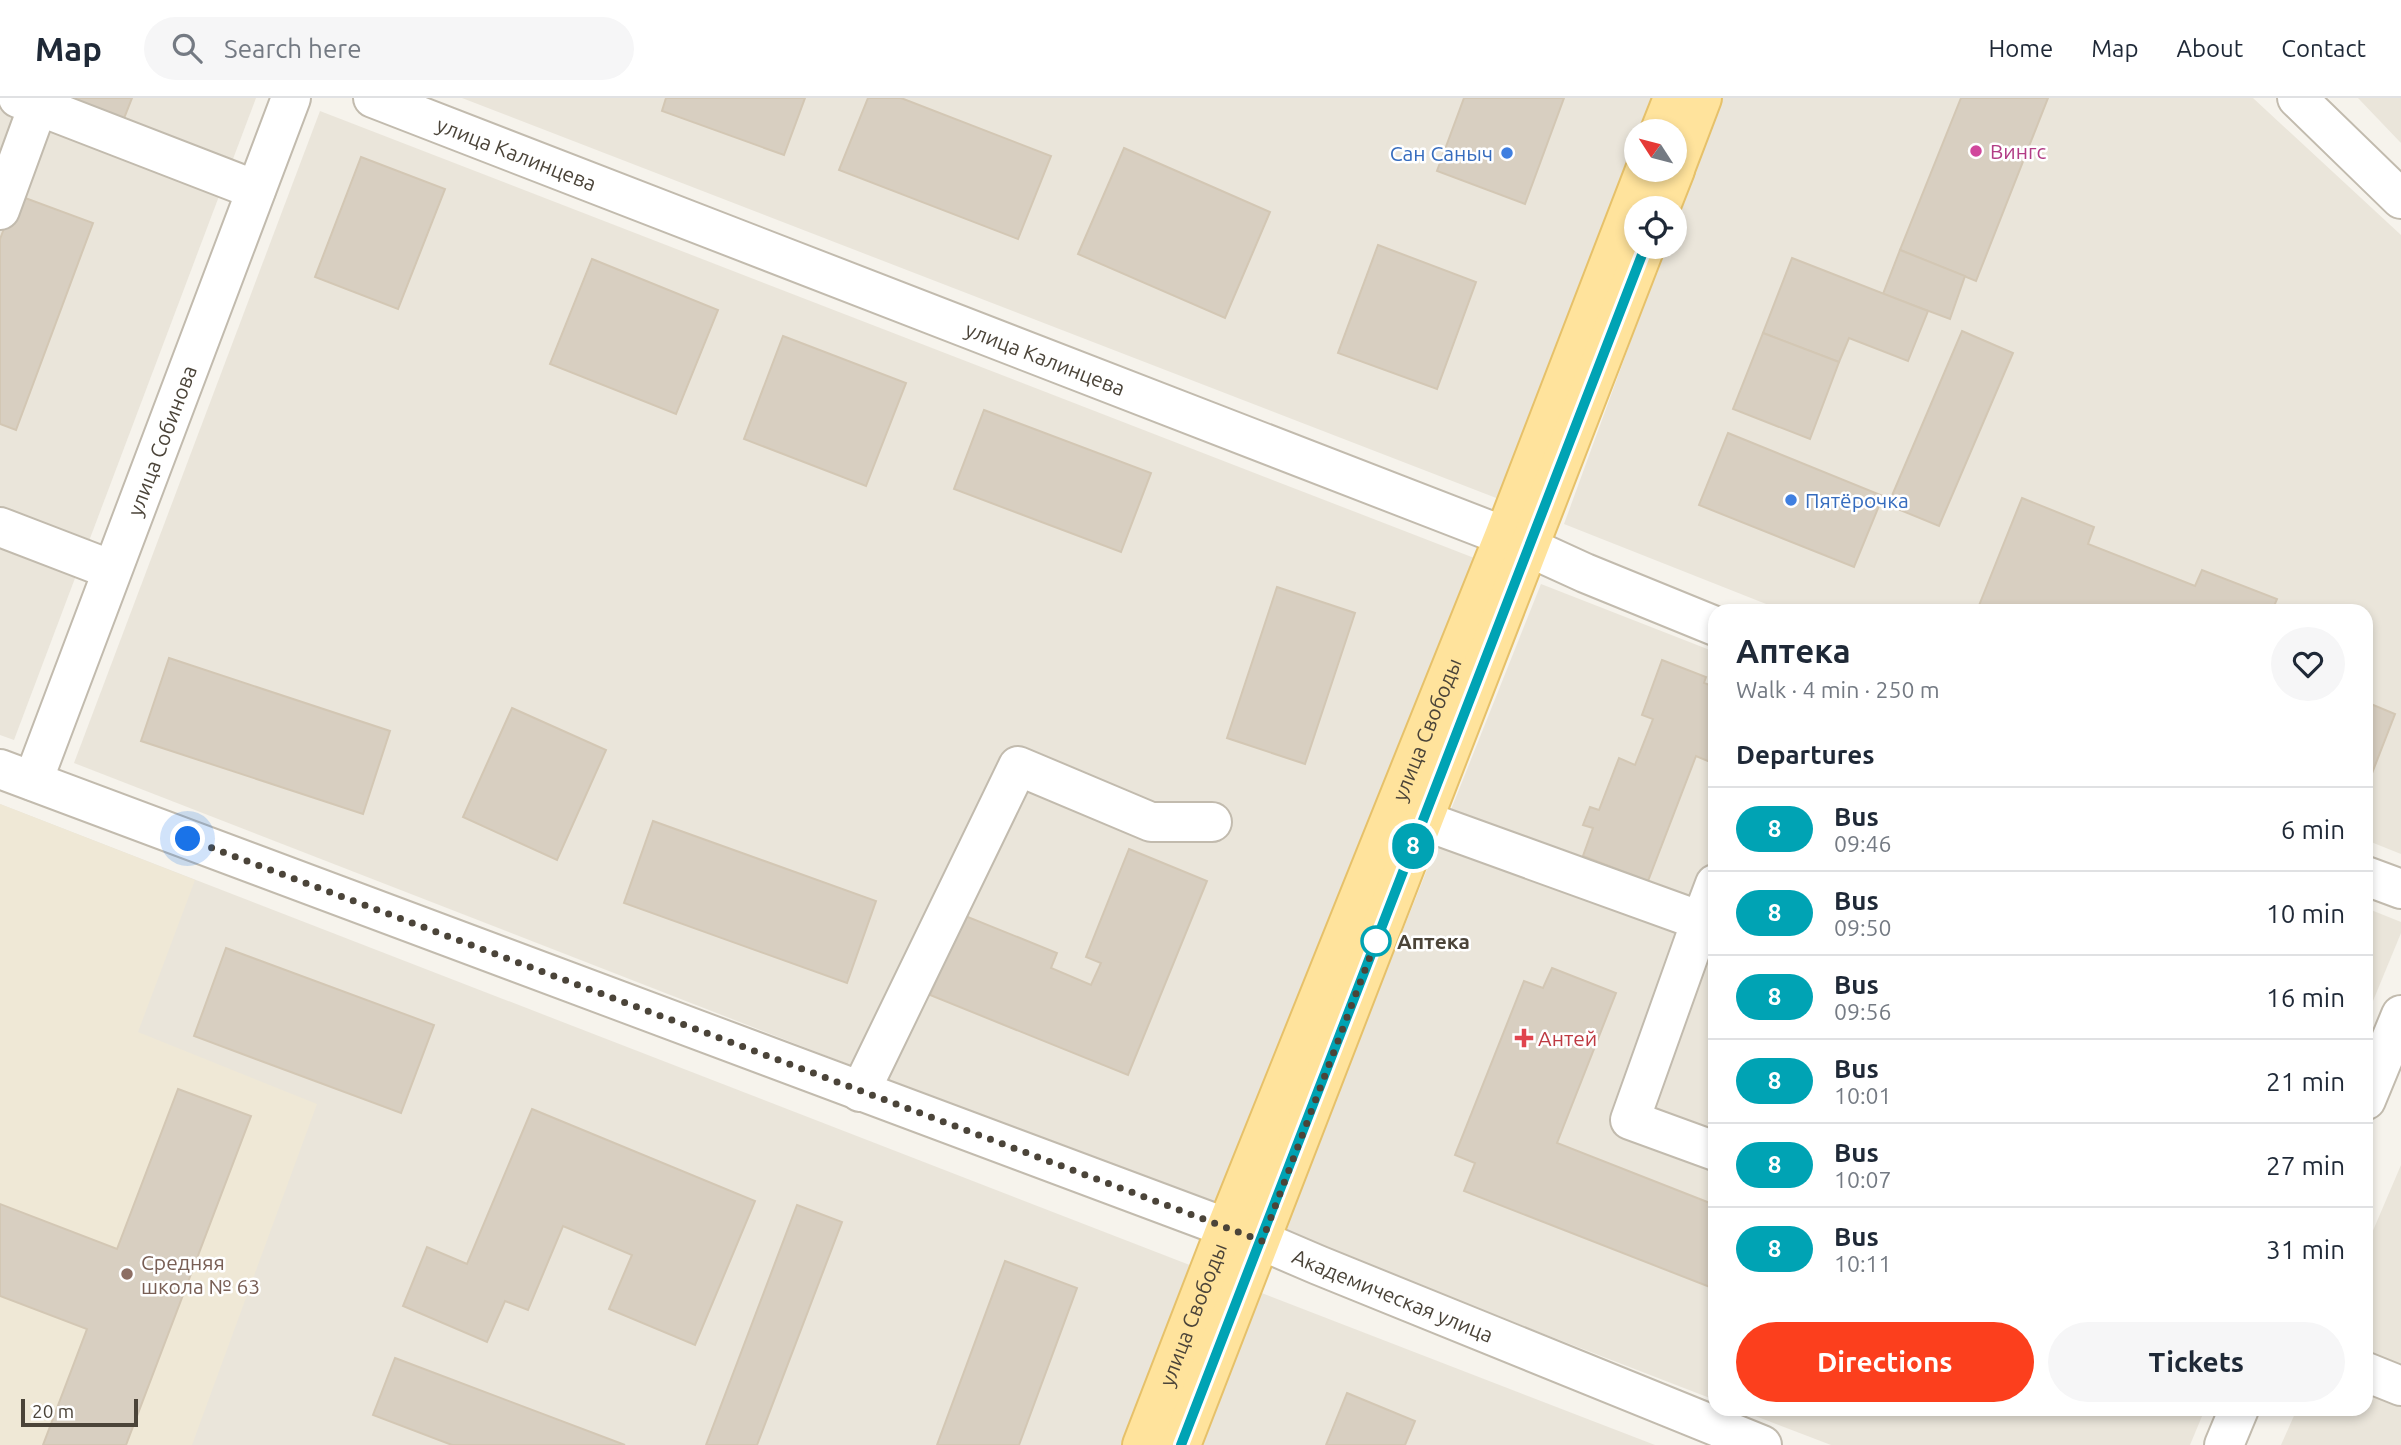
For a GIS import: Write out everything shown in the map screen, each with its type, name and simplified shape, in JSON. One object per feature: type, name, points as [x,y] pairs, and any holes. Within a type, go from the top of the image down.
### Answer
[{"type":"main road","points":[[1665,119],[1673,98]]},
{"type":"main road","points":[[1687,138],[1702,98]]},
{"type":"main road","name":"улица Свободы","points":[[1181,1445],[1262,1241],[1422,820],[1641,182]]},
{"type":"main road","name":"улица Свободы","points":[[1142,1445],[1226,1228],[1517,541],[1640,259]]},
{"type":"street","name":"улица Собинова","points":[[16,775],[112,570],[290,98]]},
{"type":"street","name":"улица Калинцева","points":[[373,98],[1517,541],[1585,573],[1708,623]]},
{"type":"street","points":[[2297,98],[2401,199]]},
{"type":"street","points":[[0,210],[28,102],[256,190]]},
{"type":"street","points":[[0,527],[112,570]]},
{"type":"street","points":[[860,1092],[1018,766],[1151,822],[1212,822]]},
{"type":"street","name":"Академическая улица","points":[[16,775],[1262,1241],[1708,1413]]},
{"type":"street","points":[[1422,820],[1701,921]]},
{"type":"street","points":[[2373,879],[2401,889]]},
{"type":"street","points":[[1708,902],[1630,1119],[1708,1148]]},
{"type":"street","points":[[2373,1083],[2401,1015]]},
{"type":"street","points":[[2373,1375],[2401,1386]]},
{"type":"street","name":"Академическая улица","points":[[1715,1416],[1754,1431]]},
{"type":"street","points":[[2224,1445],[2236,1416]]},
{"type":"shaded area","points":[[0,98],[256,98],[14,740],[0,735]]},
{"type":"shaded area","points":[[462,98],[1652,98],[1644,119],[1624,119],[1624,174],[1504,501]]},
{"type":"shaded area","points":[[1720,98],[2253,98],[2401,235],[2401,854],[2373,843],[2373,604],[1766,604],[1564,524],[1661,259],[1687,259],[1687,196],[1684,196]]},
{"type":"shaded area","points":[[2358,98],[2401,98],[2401,143]]},
{"type":"shaded area","points":[[320,111],[1482,561],[1223,1210],[74,763]]},
{"type":"shaded area","points":[[1541,584],[1708,649],[1708,1397],[1282,1233]]},
{"type":"shaded area","points":[[0,804],[1200,1269],[1132,1445],[0,1445]]},
{"type":"shaded area","name":"Средняя школа № 63","points":[[0,804],[195,880],[138,1032],[317,1104],[192,1445],[0,1445]]},
{"type":"shaded area","points":[[2373,911],[2401,922],[2401,933],[2373,1001]]},
{"type":"shaded area","points":[[2401,1165],[2401,1445],[2281,1445],[2294,1416],[2373,1416],[2373,1231]]},
{"type":"shaded area","points":[[1259,1292],[1655,1445],[1199,1445]]},
{"type":"shaded area","points":[[1755,1416],[2202,1416],[2190,1445],[1831,1445]]},
{"type":"building","points":[[37,98],[132,98],[119,131]]},
{"type":"building","points":[[666,98],[805,98],[784,155],[662,111]]},
{"type":"building","points":[[868,98],[901,98],[1051,156],[1018,239],[839,170]]},
{"type":"building","points":[[1464,98],[1564,98],[1525,204],[1437,171]]},
{"type":"building","points":[[1961,98],[2048,98],[1976,281],[1900,250]]},
{"type":"building","points":[[1124,148],[1270,212],[1225,318],[1078,254]]},
{"type":"building","points":[[361,157],[445,189],[398,309],[315,277]]},
{"type":"building","points":[[17,195],[93,223],[16,430],[0,424],[0,239]]},
{"type":"building","points":[[1378,245],[1476,282],[1437,389],[1338,353]]},
{"type":"building","points":[[1900,250],[1965,276],[1950,319],[1883,294]]},
{"type":"building","points":[[1792,258],[1928,311],[1908,361],[1849,338],[1839,362],[1763,333]]},
{"type":"building","points":[[592,259],[718,310],[676,414],[550,364]]},
{"type":"building","points":[[1962,331],[2013,353],[1939,526],[1888,505]]},
{"type":"building","points":[[1763,333],[1839,362],[1810,439],[1733,409]]},
{"type":"building","points":[[783,336],[906,383],[866,486],[744,439]]},
{"type":"building","points":[[984,410],[1151,473],[1121,552],[954,489]]},
{"type":"building","name":"Пятёрочка","points":[[1728,433],[1883,496],[1854,567],[1699,505]]},
{"type":"building","points":[[2022,498],[2094,527],[2088,544],[2195,586],[2202,570],[2277,599],[2275,604],[1980,604]]},
{"type":"building","points":[[1277,587],[1355,613],[1305,764],[1227,738]]},
{"type":"building","points":[[169,658],[390,731],[363,814],[141,741]]},
{"type":"building","points":[[1662,660],[1706,677],[1704,683],[1708,684],[1708,761],[1696,756],[1648,881],[1583,856],[1593,828],[1583,825],[1590,807],[1599,810],[1619,758],[1635,765],[1653,719],[1642,715]]},
{"type":"building","points":[[2373,705],[2395,714],[2373,771]]},
{"type":"building","points":[[512,708],[606,750],[557,860],[463,817]]},
{"type":"building","points":[[653,821],[876,901],[847,983],[624,903]]},
{"type":"building","points":[[1129,849],[1207,881],[1128,1075],[930,995],[963,915],[1057,953],[1051,968],[1091,985],[1101,963],[1086,957]]},
{"type":"building","points":[[226,948],[434,1025],[401,1113],[194,1036]]},
{"type":"building","points":[[1552,968],[1616,993],[1557,1143],[1708,1202],[1708,1286],[1464,1191],[1475,1163],[1455,1155],[1524,981],[1543,988]]},
{"type":"building","points":[[178,1089],[251,1116],[126,1445],[43,1445],[87,1329],[0,1296],[0,1204],[117,1249]]},
{"type":"building","points":[[532,1109],[755,1201],[695,1345],[609,1309],[632,1255],[563,1226],[528,1310],[505,1301],[487,1342],[403,1306],[427,1247],[467,1264]]},
{"type":"building","points":[[797,1205],[842,1222],[757,1445],[706,1445]]},
{"type":"building","points":[[1005,1261],[1077,1288],[1019,1445],[937,1445]]},
{"type":"building","points":[[395,1358],[625,1445],[452,1445],[373,1415]]},
{"type":"building","points":[[1347,1393],[1415,1421],[1405,1445],[1326,1445]]},
{"type":"bus line","name":"8","points":[[1181,1445],[1640,259]]},
{"type":"place","name":"Вингс","points":[[1976,151]]},
{"type":"place","name":"Сан Саныч","points":[[1507,153]]},
{"type":"place","name":"Пятёрочка","points":[[1791,500]]},
{"type":"place","name":"Аптека","points":[[1376,941]]},
{"type":"place","name":"Антей","points":[[1524,1038]]},
{"type":"place","name":"Средняя школа № 63","points":[[127,1274]]},
{"type":"route","points":[[188,839],[1262,1241],[1376,941]]}]
